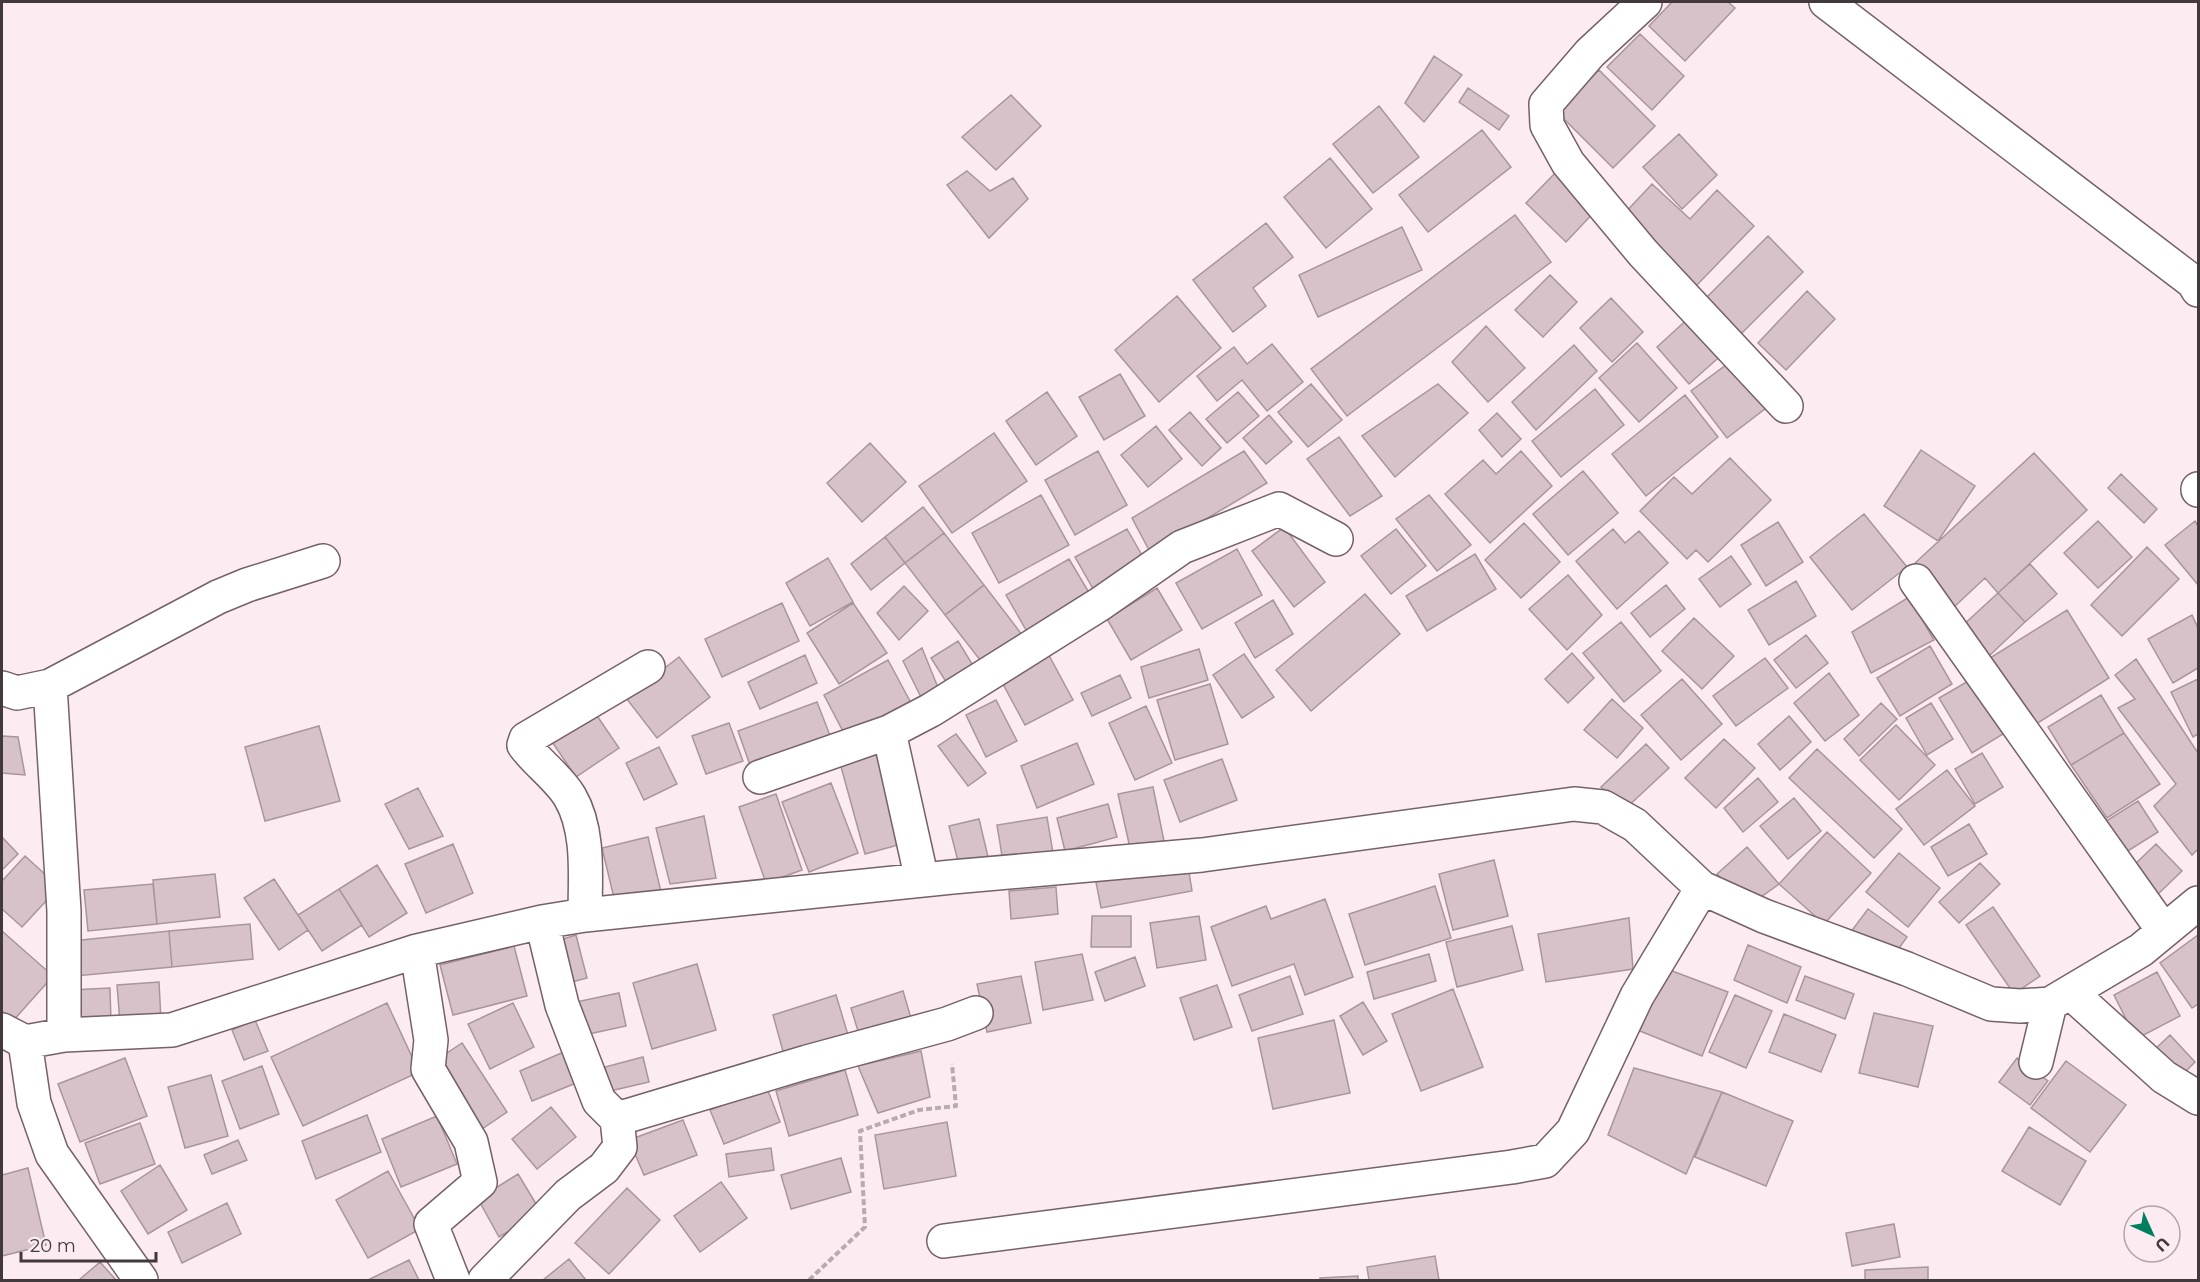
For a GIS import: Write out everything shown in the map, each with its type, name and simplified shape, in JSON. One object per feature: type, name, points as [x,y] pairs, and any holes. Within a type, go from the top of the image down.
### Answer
[{"type":"street","points":[[1645,2],[1590,53],[1546,104],[1547,125],[1568,163],[1643,253],[1786,406]]},
{"type":"street","points":[[1826,2],[2193,282],[2199,290]]},
{"type":"street","points":[[760,777],[889,732],[932,710],[1100,604],[1182,547],[1279,508],[1336,539]]},
{"type":"street","points":[[2,688],[17,693],[50,686],[218,597],[247,585],[323,561]]},
{"type":"street","points":[[1916,581],[2163,930]]},
{"type":"street","points":[[585,915],[585,875],[580,823],[570,796],[524,745],[526,739],[648,667]]},
{"type":"street","points":[[50,686],[64,911],[64,1035]]},
{"type":"street","points":[[889,732],[922,880]]},
{"type":"street","points":[[141,1281],[52,1154],[13,1036],[172,1030],[417,951],[542,922],[585,915],[922,880],[1202,855],[1575,804],[1603,807],[1635,825],[1702,888],[1764,916],[1907,969],[1990,1004],[2020,1006],[2060,998],[2141,950],[2199,903]]},
{"type":"street","points":[[944,1241],[1545,1161],[1572,1131],[1637,996],[1702,888]]},
{"type":"street","points":[[485,1281],[568,1195],[604,1168],[620,1146],[617,1119],[599,1101],[562,1005],[542,922]]},
{"type":"street","points":[[417,951],[431,1040],[428,1069],[471,1142],[480,1182],[431,1224],[453,1281]]},
{"type":"street","points":[[2036,1062],[2060,998]]},
{"type":"street","points":[[2060,998],[2164,1077],[2199,1098]]},
{"type":"street","points":[[617,1119],[807,1062],[962,1019]]},
{"type":"path","points":[[809,1281],[865,1227],[860,1131],[919,1110],[956,1106],[962,1019]]},
{"type":"building","points":[[1672,2],[1728,2],[1735,8],[1685,61],[1649,26]]},
{"type":"building","points":[[1640,34],[1684,76],[1652,110],[1607,67]]},
{"type":"building","points":[[1434,56],[1462,75],[1424,122],[1405,103]]},
{"type":"building","points":[[1599,70],[1655,126],[1613,168],[1557,112]]},
{"type":"building","points":[[1468,88],[1509,116],[1499,130],[1459,102]]},
{"type":"building","points":[[1011,95],[1041,126],[996,170],[962,137]]},
{"type":"building","points":[[1379,106],[1419,157],[1373,193],[1333,144]]},
{"type":"building","points":[[1482,130],[1511,167],[1428,232],[1399,195]]},
{"type":"building","points":[[1679,134],[1717,175],[1682,209],[1643,167]]},
{"type":"building","points":[[1330,158],[1372,209],[1326,248],[1284,197]]},
{"type":"building","points":[[1560,168],[1599,207],[1566,242],[1526,203]]},
{"type":"building","points":[[967,171],[990,191],[1013,178],[1028,199],[989,238],[947,185]]},
{"type":"building","points":[[1652,184],[1690,219],[1717,190],[1754,226],[1696,286],[1622,216]]},
{"type":"building","points":[[1515,215],[1551,262],[1347,416],[1311,369]]},
{"type":"building","points":[[1266,223],[1293,257],[1253,288],[1266,306],[1233,332],[1193,280]]},
{"type":"building","points":[[1402,227],[1422,270],[1318,317],[1299,275]]},
{"type":"building","points":[[1768,236],[1803,272],[1735,340],[1700,304]]},
{"type":"building","points":[[1550,275],[1577,302],[1543,337],[1515,310]]},
{"type":"building","points":[[1807,291],[1835,319],[1786,370],[1758,343]]},
{"type":"building","points":[[1177,296],[1221,348],[1159,402],[1115,350]]},
{"type":"building","points":[[1611,298],[1643,332],[1612,362],[1580,328]]},
{"type":"building","points":[[1693,314],[1725,352],[1689,384],[1657,347]]},
{"type":"building","points":[[1486,326],[1525,368],[1488,402],[1452,362]]},
{"type":"building","points":[[1637,343],[1677,388],[1639,422],[1599,378]]},
{"type":"building","points":[[1272,344],[1303,382],[1267,411],[1242,380],[1217,401],[1197,376],[1234,347],[1247,364]]},
{"type":"building","points":[[1574,345],[1597,371],[1536,430],[1512,402]]},
{"type":"building","points":[[1734,359],[1770,405],[1727,438],[1691,391]]},
{"type":"building","points":[[1120,374],[1145,416],[1104,440],[1079,397]]},
{"type":"building","points":[[1311,384],[1342,420],[1308,447],[1278,412]]},
{"type":"building","points":[[1438,384],[1468,413],[1395,477],[1362,436]]},
{"type":"building","points":[[1595,389],[1624,425],[1561,477],[1532,441]]},
{"type":"building","points":[[1047,392],[1077,436],[1036,465],[1006,421]]},
{"type":"building","points":[[1238,392],[1259,416],[1227,443],[1206,419]]},
{"type":"building","points":[[1685,395],[1718,437],[1646,496],[1612,454]]},
{"type":"building","points":[[1190,412],[1221,448],[1202,466],[1169,430]]},
{"type":"building","points":[[1497,413],[1521,439],[1502,457],[1479,430]]},
{"type":"building","points":[[1269,415],[1292,442],[1266,464],[1243,438]]},
{"type":"building","points":[[1156,426],[1182,459],[1148,487],[1121,455]]},
{"type":"building","points":[[994,433],[1027,481],[952,533],[919,486]]},
{"type":"building","points":[[1339,437],[1382,496],[1350,516],[1307,459]]},
{"type":"building","points":[[870,443],[906,482],[862,522],[827,483]]},
{"type":"building","points":[[1921,450],[1975,486],[1938,541],[1884,506]]},
{"type":"building","points":[[1098,451],[1127,505],[1075,535],[1045,480]]},
{"type":"building","points":[[1244,451],[1267,483],[1150,552],[1132,518]]},
{"type":"building","points":[[1521,451],[1552,486],[1490,543],[1445,494],[1483,460],[1496,474]]},
{"type":"building","points":[[2034,453],[2087,510],[1998,593],[1985,578],[1954,607],[1914,564]]},
{"type":"building","points":[[1730,458],[1771,500],[1708,562],[1696,550],[1687,559],[1640,511],[1674,477],[1692,494]]},
{"type":"building","points":[[1583,471],[1618,513],[1568,555],[1533,514]]},
{"type":"building","points":[[2121,474],[2157,509],[2144,523],[2108,488]]},
{"type":"building","points":[[1041,495],[1069,545],[999,583],[972,533]]},
{"type":"building","points":[[1429,495],[1471,545],[1437,571],[1396,519]]},
{"type":"building","points":[[923,507],[944,533],[905,563],[885,537]]},
{"type":"building","points":[[1864,514],[1907,567],[1852,610],[1810,557]]},
{"type":"building","points":[[2098,521],[2132,557],[2098,588],[2064,553]]},
{"type":"building","points":[[2195,521],[2198,526],[2198,585],[2165,545]]},
{"type":"building","points":[[1778,522],[1803,562],[1766,586],[1741,545]]},
{"type":"building","points":[[1524,523],[1560,562],[1521,598],[1485,560]]},
{"type":"building","points":[[1284,527],[1325,582],[1294,607],[1252,551]]},
{"type":"building","points":[[1127,529],[1147,564],[1096,594],[1075,557]]},
{"type":"building","points":[[1396,529],[1426,566],[1391,594],[1361,556]]},
{"type":"building","points":[[1613,529],[1625,543],[1639,531],[1668,563],[1617,609],[1576,561]]},
{"type":"building","points":[[944,533],[984,585],[945,615],[905,563]]},
{"type":"building","points":[[885,537],[905,563],[871,590],[851,564]]},
{"type":"building","points":[[2147,547],[2179,579],[2122,636],[2091,605]]},
{"type":"building","points":[[1237,549],[1262,595],[1202,629],[1176,583]]},
{"type":"building","points":[[1475,554],[1496,589],[1427,631],[1406,596]]},
{"type":"building","points":[[1731,556],[1751,584],[1720,607],[1699,579]]},
{"type":"building","points":[[828,558],[853,602],[810,626],[786,583]]},
{"type":"building","points":[[1069,559],[1094,601],[1030,637],[1006,595]]},
{"type":"building","points":[[2030,564],[2057,594],[2025,622],[1998,593]]},
{"type":"building","points":[[1568,575],[1602,615],[1567,650],[1529,609]]},
{"type":"building","points":[[1796,581],[1816,616],[1769,645],[1748,610]]},
{"type":"building","points":[[984,585],[1026,640],[987,669],[945,615]]},
{"type":"building","points":[[1666,585],[1685,609],[1650,637],[1631,613]]},
{"type":"building","points":[[904,586],[928,611],[899,640],[877,613]]},
{"type":"building","points":[[1157,588],[1182,630],[1131,660],[1107,619]]},
{"type":"building","points":[[1998,593],[2025,622],[1988,657],[1961,627]]},
{"type":"building","points":[[1365,594],[1400,634],[1311,711],[1276,670]]},
{"type":"building","points":[[1909,597],[1934,640],[1871,673],[1852,632]]},
{"type":"building","points":[[1273,600],[1293,634],[1255,658],[1235,623]]},
{"type":"building","points":[[782,603],[799,641],[722,677],[705,639]]},
{"type":"building","points":[[853,603],[887,653],[839,684],[807,633]]},
{"type":"building","points":[[2067,610],[2109,678],[2033,726],[1990,658]]},
{"type":"building","points":[[2192,615],[2198,628],[2198,668],[2173,683],[2148,639]]},
{"type":"building","points":[[1694,618],[1734,656],[1702,689],[1662,651]]},
{"type":"building","points":[[1621,622],[1661,671],[1624,702],[1583,653]]},
{"type":"building","points":[[1806,635],[1828,663],[1796,688],[1774,660]]},
{"type":"building","points":[[958,641],[977,672],[950,688],[931,658]]},
{"type":"building","points":[[1044,646],[1073,700],[1025,725],[997,673]]},
{"type":"building","points":[[1930,646],[1952,684],[1900,716],[1877,678]]},
{"type":"building","points":[[922,648],[939,690],[921,697],[903,661]]},
{"type":"building","points":[[1199,649],[1208,680],[1149,698],[1141,667]]},
{"type":"building","points":[[1572,653],[1594,678],[1568,703],[1545,679]]},
{"type":"building","points":[[1244,654],[1274,697],[1242,718],[1213,675]]},
{"type":"building","points":[[805,655],[817,683],[760,709],[748,682]]},
{"type":"building","points":[[679,657],[710,697],[657,738],[626,698]]},
{"type":"building","points":[[1765,658],[1788,688],[1736,726],[1713,696]]},
{"type":"building","points":[[2136,659],[2198,753],[2198,849],[2192,855],[2154,806],[2176,784],[2118,708],[2135,699],[2115,675]]},
{"type":"building","points":[[888,660],[911,703],[847,739],[824,695]]},
{"type":"building","points":[[1829,673],[1859,715],[1825,741],[1794,703]]},
{"type":"building","points":[[1120,675],[1131,698],[1092,716],[1081,693]]},
{"type":"building","points":[[1682,679],[1722,724],[1681,760],[1641,715]]},
{"type":"building","points":[[2198,679],[2198,734],[2193,737],[2171,692]]},
{"type":"building","points":[[1970,680],[2003,734],[1972,753],[1939,698]]},
{"type":"building","points":[[1210,684],[1228,744],[1175,760],[1157,700]]},
{"type":"building","points":[[2101,695],[2124,733],[2071,765],[2048,727]]},
{"type":"building","points":[[1612,699],[1643,728],[1617,758],[1584,730]]},
{"type":"building","points":[[996,700],[1017,741],[986,757],[966,715]]},
{"type":"building","points":[[817,702],[831,738],[751,768],[738,731]]},
{"type":"building","points":[[1881,703],[1897,719],[1859,756],[1844,739]]},
{"type":"building","points":[[1931,703],[1953,739],[1927,755],[1906,718]]},
{"type":"building","points":[[589,704],[619,748],[576,777],[546,733]]},
{"type":"building","points":[[1146,706],[1172,763],[1135,780],[1109,723]]},
{"type":"building","points":[[1789,716],[1811,742],[1780,770],[1758,744]]},
{"type":"building","points":[[729,723],[743,761],[706,774],[692,736]]},
{"type":"building","points":[[1896,725],[1935,765],[1899,800],[1860,760]]},
{"type":"building","points":[[319,726],[340,801],[265,821],[245,747]]},
{"type":"building","points":[[2124,733],[2160,784],[2107,818],[2071,765]]},
{"type":"building","points":[[956,734],[986,773],[968,786],[938,746]]},
{"type":"building","points":[[2,736],[18,737],[25,775],[2,773]]},
{"type":"building","points":[[1724,739],[1755,768],[1716,808],[1685,778]]},
{"type":"building","points":[[1077,743],[1094,784],[1037,808],[1021,766]]},
{"type":"building","points":[[1646,744],[1669,768],[1623,811],[1601,787]]},
{"type":"building","points":[[659,747],[677,784],[644,800],[626,763]]},
{"type":"building","points":[[1817,749],[1902,829],[1874,858],[1789,778]]},
{"type":"building","points":[[885,751],[909,842],[865,854],[840,763]]},
{"type":"building","points":[[1982,753],[2003,787],[1975,804],[1955,769]]},
{"type":"building","points":[[1222,759],[1237,800],[1180,822],[1164,780]]},
{"type":"building","points":[[1947,770],[1975,806],[1924,845],[1896,809]]},
{"type":"building","points":[[1758,778],[1778,802],[1743,832],[1724,808]]},
{"type":"building","points":[[831,783],[858,853],[809,872],[782,802]]},
{"type":"building","points":[[1153,787],[1164,841],[1130,848],[1118,794]]},
{"type":"building","points":[[418,788],[443,836],[409,849],[385,804]]},
{"type":"building","points":[[776,794],[802,870],[766,883],[739,807]]},
{"type":"building","points":[[1794,798],[1821,831],[1788,859],[1760,826]]},
{"type":"building","points":[[2138,801],[2158,832],[2120,856],[2100,825]]},
{"type":"building","points":[[1108,804],[1117,837],[1065,851],[1057,818]]},
{"type":"building","points":[[704,816],[716,878],[670,884],[656,828]]},
{"type":"building","points":[[1047,817],[1053,853],[1003,862],[997,825]]},
{"type":"building","points":[[979,819],[989,861],[960,869],[949,826]]},
{"type":"building","points":[[1969,824],[1987,854],[1948,876],[1931,847]]},
{"type":"building","points":[[1827,832],[1871,873],[1824,924],[1779,884]]},
{"type":"building","points":[[2,837],[18,854],[2,870]]},
{"type":"building","points":[[648,837],[661,892],[615,902],[602,848]]},
{"type":"building","points":[[453,844],[473,893],[426,913],[405,864]]},
{"type":"building","points":[[2156,844],[2182,871],[2157,895],[2131,868]]},
{"type":"building","points":[[1747,847],[1779,884],[1747,907],[1717,874]]},
{"type":"building","points":[[1899,853],[1940,888],[1908,927],[1866,892]]},
{"type":"building","points":[[25,856],[59,887],[22,927],[2,909],[2,881]]},
{"type":"building","points":[[1494,860],[1508,916],[1453,930],[1439,874]]},
{"type":"building","points":[[1980,863],[2000,884],[1959,923],[1939,902]]},
{"type":"building","points":[[377,865],[407,913],[369,937],[339,889]]},
{"type":"building","points":[[1188,866],[1192,891],[1101,908],[1096,882]]},
{"type":"building","points":[[215,874],[220,917],[157,924],[153,880]]},
{"type":"building","points":[[274,879],[308,930],[279,950],[244,898]]},
{"type":"building","points":[[153,884],[157,924],[88,931],[84,890]]},
{"type":"building","points":[[1435,886],[1451,938],[1365,965],[1349,914]]},
{"type":"building","points":[[1056,887],[1058,914],[1011,919],[1009,891]]},
{"type":"building","points":[[339,889],[362,925],[322,951],[298,915]]},
{"type":"building","points":[[1325,899],[1353,977],[1305,995],[1294,964],[1232,986],[1211,927],[1266,906],[1271,919]]},
{"type":"building","points":[[1993,907],[2040,976],[2014,994],[1966,925]]},
{"type":"building","points":[[1868,909],[1907,937],[1890,961],[1850,933]]},
{"type":"building","points":[[1092,916],[1131,916],[1131,947],[1091,947]]},
{"type":"building","points":[[1199,916],[1206,960],[1157,968],[1150,923]]},
{"type":"building","points":[[1629,918],[1633,969],[1546,982],[1538,934]]},
{"type":"building","points":[[250,924],[253,959],[172,967],[169,931]]},
{"type":"building","points":[[1512,926],[1523,970],[1457,987],[1446,942]]},
{"type":"building","points":[[2,931],[53,976],[12,1022],[2,1016]]},
{"type":"building","points":[[169,931],[172,967],[75,976],[72,941]]},
{"type":"building","points":[[576,935],[587,978],[568,983],[557,941]]},
{"type":"building","points":[[2198,935],[2198,1004],[2192,1008],[2160,963]]},
{"type":"building","points":[[1748,945],[1801,967],[1787,1003],[1734,980]]},
{"type":"building","points":[[514,946],[527,996],[453,1015],[440,965]]},
{"type":"building","points":[[1082,954],[1093,1000],[1043,1010],[1035,962]]},
{"type":"building","points":[[1429,954],[1436,981],[1374,999],[1367,972]]},
{"type":"building","points":[[1135,957],[1145,986],[1105,1001],[1095,972]]},
{"type":"building","points":[[697,964],[716,1030],[652,1049],[633,983]]},
{"type":"building","points":[[1659,966],[1728,992],[1702,1056],[1635,1029]]},
{"type":"building","points":[[2157,972],[2180,1016],[2136,1039],[2114,995]]},
{"type":"building","points":[[1021,976],[1031,1023],[987,1032],[977,984]]},
{"type":"building","points":[[1290,976],[1303,1014],[1252,1031],[1239,995]]},
{"type":"building","points":[[1805,976],[1854,994],[1845,1019],[1796,1000]]},
{"type":"building","points":[[159,982],[161,1020],[120,1023],[117,985]]},
{"type":"building","points":[[1217,985],[1232,1027],[1194,1040],[1180,998]]},
{"type":"building","points":[[110,988],[111,1022],[72,1024],[70,990]]},
{"type":"building","points":[[1453,989],[1483,1067],[1421,1091],[1392,1014]]},
{"type":"building","points":[[903,991],[913,1025],[861,1041],[851,1008]]},
{"type":"building","points":[[619,993],[626,1026],[584,1035],[576,1002]]},
{"type":"building","points":[[836,995],[848,1035],[784,1055],[773,1015]]},
{"type":"building","points":[[1735,995],[1772,1011],[1746,1068],[1709,1052]]},
{"type":"building","points":[[1363,1002],[1387,1041],[1363,1055],[1340,1016]]},
{"type":"building","points":[[387,1003],[419,1072],[303,1126],[271,1057]]},
{"type":"building","points":[[513,1003],[534,1047],[490,1069],[468,1024]]},
{"type":"building","points":[[1874,1013],[1933,1026],[1918,1087],[1859,1073]]},
{"type":"building","points":[[1784,1014],[1836,1035],[1821,1072],[1769,1052]]},
{"type":"building","points":[[255,1020],[268,1051],[244,1060],[232,1030]]},
{"type":"building","points":[[1334,1020],[1350,1093],[1273,1109],[1258,1038]]},
{"type":"building","points":[[2170,1035],[2195,1062],[2177,1080],[2151,1053]]},
{"type":"building","points":[[462,1043],[507,1112],[479,1131],[435,1061]]},
{"type":"building","points":[[573,1048],[586,1079],[532,1101],[520,1071]]},
{"type":"building","points":[[921,1051],[930,1097],[878,1113],[858,1066]]},
{"type":"building","points":[[643,1057],[649,1082],[610,1091],[605,1067]]},
{"type":"building","points":[[125,1058],[147,1116],[80,1142],[58,1084]]},
{"type":"building","points":[[2017,1058],[2048,1081],[2030,1105],[1999,1082]]},
{"type":"building","points":[[2066,1061],[2126,1105],[2090,1152],[2031,1108]]},
{"type":"building","points":[[262,1066],[279,1114],[240,1129],[222,1081]]},
{"type":"building","points":[[1634,1068],[1722,1092],[1686,1174],[1608,1135]]},
{"type":"building","points":[[845,1070],[858,1115],[789,1136],[776,1091]]},
{"type":"building","points":[[211,1075],[228,1136],[185,1148],[168,1087]]},
{"type":"building","points":[[767,1088],[780,1122],[724,1144],[710,1110]]},
{"type":"building","points":[[1722,1092],[1793,1121],[1766,1186],[1695,1157]]},
{"type":"building","points":[[551,1107],[576,1137],[537,1169],[512,1139]]},
{"type":"building","points":[[367,1115],[381,1152],[316,1179],[302,1141]]},
{"type":"building","points":[[437,1116],[457,1164],[401,1187],[382,1139]]},
{"type":"building","points":[[683,1120],[697,1155],[644,1175],[629,1140]]},
{"type":"building","points":[[947,1122],[956,1176],[884,1189],[875,1135]]},
{"type":"building","points":[[140,1123],[155,1164],[100,1184],[85,1143]]},
{"type":"building","points":[[2029,1127],[2086,1161],[2060,1205],[2002,1171]]},
{"type":"building","points":[[238,1140],[247,1160],[212,1174],[204,1155]]},
{"type":"building","points":[[771,1148],[774,1170],[729,1177],[726,1154]]},
{"type":"building","points":[[841,1158],[851,1192],[791,1209],[781,1175]]},
{"type":"building","points":[[160,1165],[187,1210],[148,1234],[121,1191]]},
{"type":"building","points":[[28,1168],[46,1245],[2,1256],[2,1175]]},
{"type":"building","points":[[388,1171],[420,1229],[368,1258],[336,1200]]},
{"type":"building","points":[[518,1174],[541,1212],[499,1237],[478,1199]]},
{"type":"building","points":[[721,1182],[747,1218],[700,1252],[674,1216]]},
{"type":"building","points":[[627,1188],[660,1220],[609,1274],[575,1243]]},
{"type":"building","points":[[227,1203],[241,1234],[182,1263],[168,1232]]},
{"type":"building","points":[[1894,1224],[1900,1257],[1852,1266],[1846,1233]]},
{"type":"building","points":[[1435,1256],[1439,1280],[1369,1280],[1367,1267]]},
{"type":"building","points":[[569,1259],[586,1280],[543,1280]]},
{"type":"building","points":[[409,1260],[419,1280],[368,1280]]},
{"type":"building","points":[[100,1262],[116,1280],[79,1280]]},
{"type":"building","points":[[1928,1267],[1928,1280],[1865,1280],[1865,1270]]},
{"type":"building","points":[[1358,1276],[1358,1280],[1320,1280],[1320,1278]]}]
